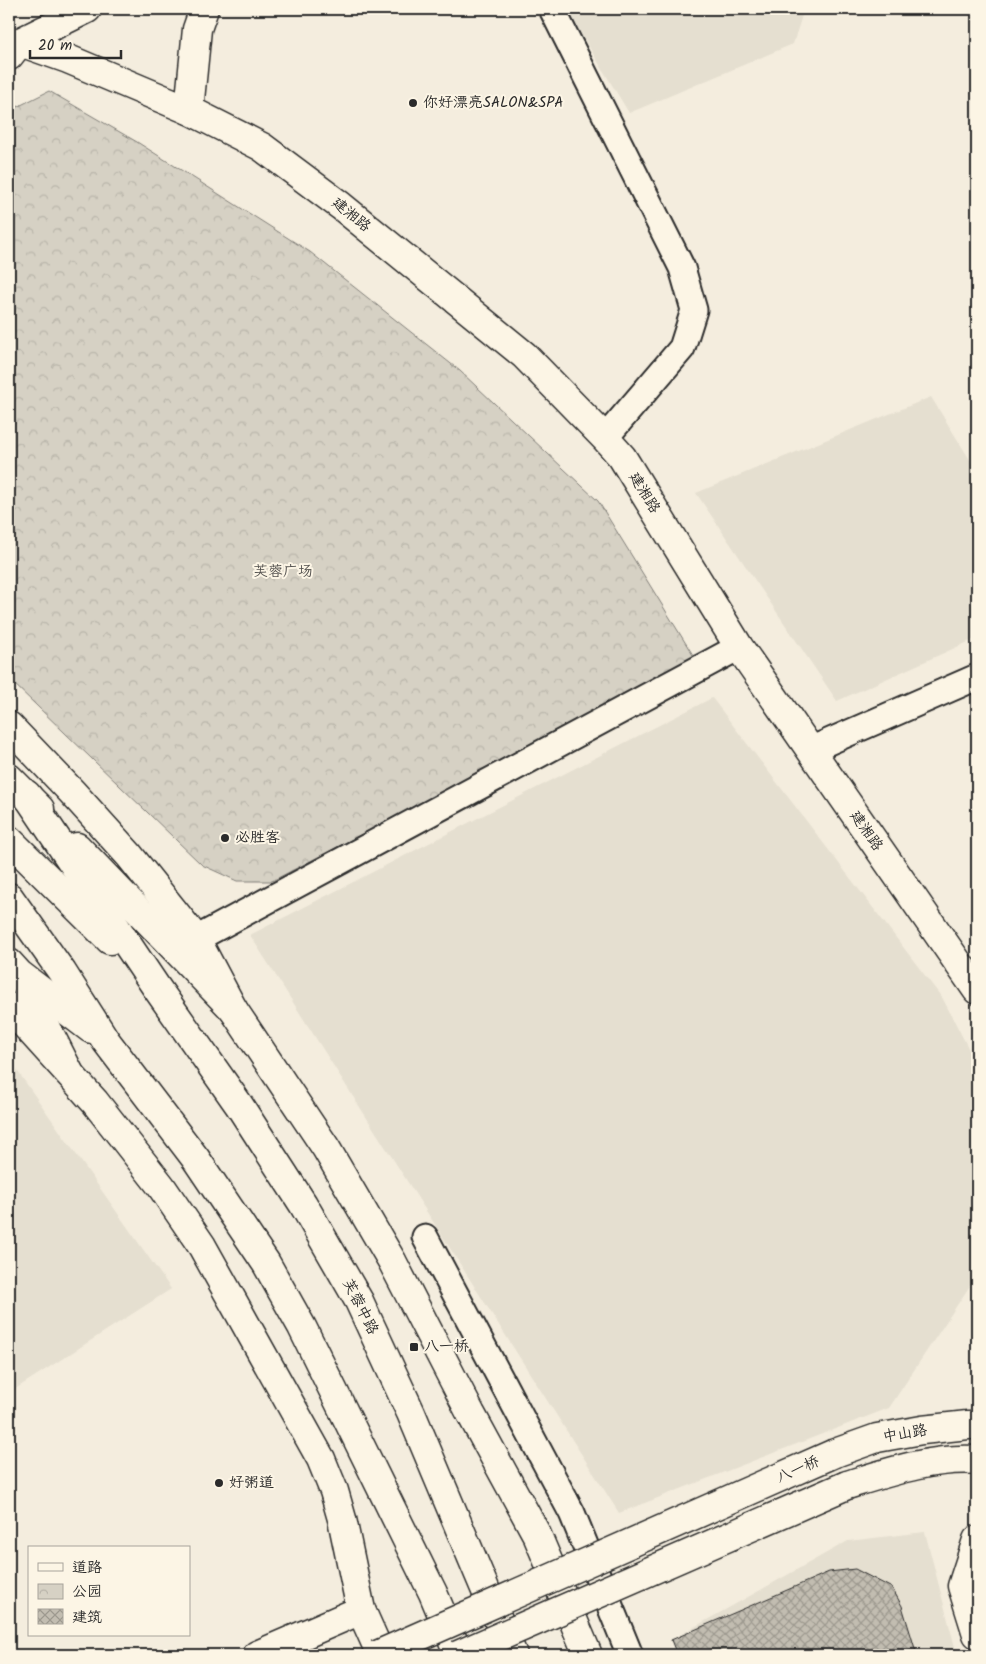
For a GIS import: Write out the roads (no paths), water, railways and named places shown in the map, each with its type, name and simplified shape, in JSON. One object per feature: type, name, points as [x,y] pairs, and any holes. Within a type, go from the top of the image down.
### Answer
[{"type":"street","points":[[12,47],[86,9]]},
{"type":"street","points":[[189,110],[197,29],[204,9]]},
{"type":"street","points":[[552,9],[682,268],[694,310],[682,348],[605,438]]},
{"type":"street","name":"建湘路","points":[[12,47],[68,59],[189,110],[262,147],[341,206],[524,355],[622,458],[739,647],[977,990]]},
{"type":"street","points":[[196,939],[739,647]]},
{"type":"street","points":[[810,750],[977,677]]},
{"type":"street","points":[[9,726],[66,785],[129,855],[196,939],[233,1009],[326,1148],[392,1262],[471,1414],[537,1535],[588,1655]]},
{"type":"street","points":[[18,787],[233,1009]]},
{"type":"street","points":[[18,787],[156,988]]},
{"type":"street","points":[[9,840],[156,988]]},
{"type":"street","points":[[9,897],[106,1040],[196,1159],[275,1279],[302,1327],[433,1593],[458,1655],[847,1485],[888,1472],[930,1463],[977,1460]]},
{"type":"street","points":[[14,968],[106,1040]]},
{"type":"street","points":[[14,968],[69,1072]]},
{"type":"street","name":"芙蓉中路","points":[[156,988],[239,1105],[303,1204],[359,1301],[414,1422],[513,1655]]},
{"type":"street","points":[[9,1007],[94,1102],[161,1186],[202,1246],[321,1459],[334,1491],[342,1519],[361,1610],[381,1655]]},
{"type":"street","points":[[425,1237],[572,1513],[630,1655]]},
{"type":"street","name":"中山路","points":[[835,1453],[877,1438],[922,1430],[977,1425]]},
{"type":"street","name":"八一桥","points":[[377,1655],[835,1453]]},
{"type":"street","points":[[977,1540],[962,1586],[977,1634]]},
{"type":"street","points":[[257,1655],[361,1610]]},
{"type":"place","name":"你好漂亮SALON&SPA","points":[[413,103]]},
{"type":"place","name":"必胜客","points":[[225,838]]},
{"type":"place","name":"八一桥","points":[[414,1347]]},
{"type":"place","name":"好粥道","points":[[219,1483]]},
{"type":"park label","name":"芙蓉广场","points":[[283,572]]}]
